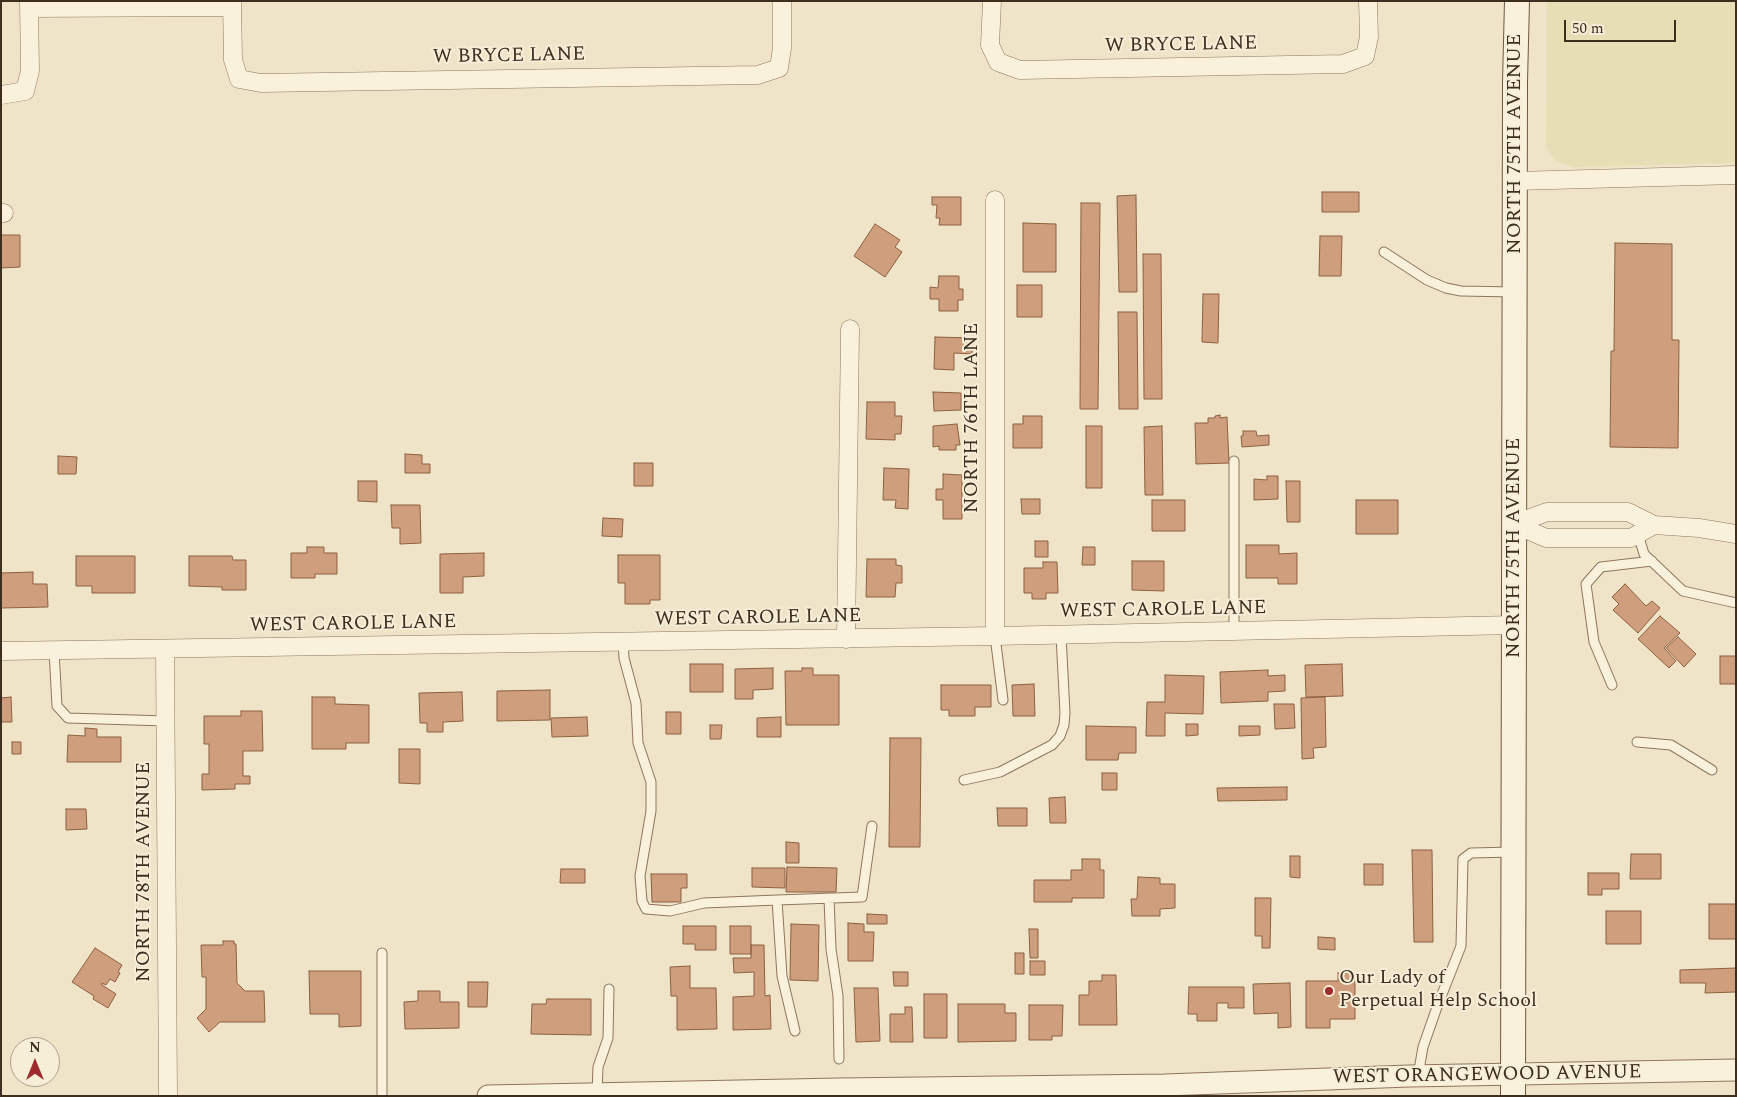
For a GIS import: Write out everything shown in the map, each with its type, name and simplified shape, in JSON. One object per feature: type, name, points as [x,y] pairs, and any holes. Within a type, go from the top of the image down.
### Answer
[{"type":"main road","name":"NORTH 75TH AVENUE","points":[[1513,1085],[1517,1]]},
{"type":"street","name":"W BRYCE LANE","points":[[231,4],[232,60],[239,79],[262,83],[758,75],[779,68],[782,48],[782,1]]},
{"type":"street","name":"W BRYCE LANE","points":[[992,1],[990,45],[998,62],[1020,70],[1343,64],[1365,56],[1369,37],[1368,1]]},
{"type":"street","points":[[1,95],[25,91],[30,71],[29,5],[231,4]]},
{"type":"street","points":[[1515,180],[1736,175]]},
{"type":"street","name":"NORTH 76TH LANE","points":[[994,636],[995,200]]},
{"type":"street","points":[[846,639],[850,329]]},
{"type":"street","points":[[1514,524],[1547,512],[1628,512],[1654,525],[1699,528],[1736,534]]},
{"type":"street","points":[[1514,524],[1546,538],[1631,538],[1654,525]]},
{"type":"street","name":"WEST CAROLE LANE","points":[[1,651],[846,639],[1515,625]]},
{"type":"street","name":"NORTH 78TH AVENUE","points":[[166,649],[168,1096]]},
{"type":"street","name":"WEST ORANGEWOOD AVENUE","points":[[488,1096],[1165,1085],[1418,1076],[1513,1085],[1736,1070]]},
{"type":"lane","points":[[1384,252],[1427,280],[1446,288],[1461,291],[1515,292]]},
{"type":"lane","points":[[1234,461],[1234,631]]},
{"type":"lane","points":[[1638,534],[1644,554],[1682,591],[1736,603]]},
{"type":"lane","points":[[1612,685],[1594,642],[1586,584],[1601,567],[1652,561]]},
{"type":"lane","points":[[964,780],[1000,772],[1052,745],[1060,736],[1064,725],[1065,713],[1061,635]]},
{"type":"lane","points":[[994,636],[1003,700]]},
{"type":"lane","points":[[623,642],[624,658],[636,703],[638,743],[651,782],[650,811],[640,876],[642,901],[646,909],[670,910],[704,902],[862,896],[872,826]]},
{"type":"lane","points":[[54,650],[57,706],[68,718],[166,721]]},
{"type":"lane","points":[[1638,742],[1671,744],[1712,770]]},
{"type":"lane","points":[[1418,1076],[1423,1048],[1461,946],[1464,859],[1471,854],[1514,852]]},
{"type":"lane","points":[[828,898],[831,949],[838,996],[839,1060]]},
{"type":"lane","points":[[777,900],[782,976],[795,1032]]},
{"type":"lane","points":[[382,953],[382,1096]]},
{"type":"lane","points":[[609,989],[608,1038],[598,1068],[610,1094]]},
{"type":"shaded area","points":[[1547,1],[1736,1],[1736,163],[1574,167],[1556,161],[1546,148]]},
{"type":"building","points":[[1322,192],[1359,192],[1359,212],[1322,212]]},
{"type":"building","points":[[1136,195],[1137,292],[1119,292],[1117,196]]},
{"type":"building","points":[[932,197],[961,197],[961,225],[939,225],[940,218],[936,218],[937,205],[932,205]]},
{"type":"building","points":[[1081,203],[1100,203],[1098,409],[1080,409]]},
{"type":"building","points":[[1023,223],[1056,224],[1056,272],[1023,272]]},
{"type":"building","points":[[875,224],[900,240],[895,247],[902,252],[885,277],[854,256]]},
{"type":"building","points":[[1,235],[20,235],[20,267],[1,268]]},
{"type":"building","points":[[1320,236],[1342,236],[1341,276],[1319,276]]},
{"type":"building","points":[[1615,243],[1672,244],[1672,340],[1679,340],[1678,448],[1610,447],[1611,351],[1614,351]]},
{"type":"building","points":[[1143,254],[1161,254],[1162,399],[1144,399]]},
{"type":"building","points":[[939,276],[959,276],[959,289],[963,289],[963,300],[958,300],[958,311],[939,311],[939,299],[930,299],[930,287],[938,288]]},
{"type":"building","points":[[1017,285],[1042,285],[1042,317],[1017,317]]},
{"type":"building","points":[[1203,294],[1219,294],[1218,343],[1202,342]]},
{"type":"building","points":[[1118,312],[1137,312],[1138,409],[1119,409]]},
{"type":"building","points":[[935,337],[973,338],[972,354],[954,353],[954,370],[934,369]]},
{"type":"building","points":[[933,392],[961,393],[961,410],[934,411]]},
{"type":"building","points":[[867,402],[895,402],[895,416],[902,416],[901,434],[895,434],[895,440],[866,439]]},
{"type":"building","points":[[1220,415],[1220,418],[1227,417],[1229,463],[1196,464],[1195,423],[1208,423],[1208,418],[1215,418],[1215,416]]},
{"type":"building","points":[[1023,416],[1042,416],[1042,448],[1013,448],[1013,424],[1023,424]]},
{"type":"building","points":[[957,424],[960,445],[956,445],[956,450],[939,450],[939,446],[933,447],[933,426]]},
{"type":"building","points":[[1086,426],[1102,426],[1102,488],[1086,488]]},
{"type":"building","points":[[1162,426],[1163,495],[1145,495],[1144,427]]},
{"type":"building","points":[[1243,431],[1256,431],[1257,436],[1269,435],[1269,445],[1242,447],[1241,436],[1243,436]]},
{"type":"building","points":[[405,454],[422,455],[422,464],[430,464],[430,473],[405,473]]},
{"type":"building","points":[[58,456],[77,457],[76,474],[58,474]]},
{"type":"building","points":[[634,463],[653,463],[653,486],[634,486]]},
{"type":"building","points":[[884,468],[909,469],[908,509],[895,508],[896,500],[883,500]]},
{"type":"building","points":[[943,474],[962,475],[962,519],[943,519],[943,500],[936,500],[936,489],[943,489]]},
{"type":"building","points":[[1267,476],[1278,476],[1278,499],[1254,500],[1254,479],[1267,480]]},
{"type":"building","points":[[358,481],[377,481],[377,502],[358,501]]},
{"type":"building","points":[[1286,481],[1300,481],[1300,522],[1287,522]]},
{"type":"building","points":[[1021,499],[1040,499],[1040,514],[1022,514]]},
{"type":"building","points":[[1152,500],[1185,500],[1185,531],[1152,531]]},
{"type":"building","points":[[1356,500],[1398,500],[1398,534],[1356,534]]},
{"type":"building","points":[[391,505],[420,505],[421,543],[400,544],[400,528],[392,528]]},
{"type":"building","points":[[603,518],[623,519],[622,537],[602,536]]},
{"type":"building","points":[[1035,541],[1048,541],[1048,557],[1035,557]]},
{"type":"building","points":[[1246,545],[1279,545],[1279,554],[1297,553],[1297,584],[1278,584],[1278,578],[1246,578]]},
{"type":"building","points":[[307,547],[324,547],[324,553],[337,553],[337,574],[315,574],[315,578],[291,578],[291,553],[307,553]]},
{"type":"building","points":[[1083,547],[1095,547],[1095,565],[1082,565]]},
{"type":"building","points":[[484,553],[484,576],[463,577],[463,593],[440,593],[440,554]]},
{"type":"building","points":[[618,555],[660,555],[660,600],[650,600],[650,604],[625,604],[625,583],[618,583]]},
{"type":"building","points":[[76,556],[135,556],[135,593],[92,593],[92,586],[76,586]]},
{"type":"building","points":[[189,556],[232,556],[233,560],[246,560],[246,590],[222,590],[222,587],[189,586]]},
{"type":"building","points":[[867,559],[896,559],[896,565],[902,566],[902,583],[896,583],[895,597],[866,597]]},
{"type":"building","points":[[1132,561],[1164,561],[1164,591],[1132,590]]},
{"type":"building","points":[[1043,562],[1057,562],[1058,593],[1046,593],[1046,599],[1032,599],[1032,593],[1024,593],[1024,568],[1043,568]]},
{"type":"building","points":[[33,572],[33,584],[47,584],[48,607],[1,608],[1,573]]},
{"type":"building","points":[[1625,584],[1646,606],[1652,601],[1660,608],[1638,633],[1613,610],[1619,604],[1612,597]]},
{"type":"building","points":[[1660,616],[1680,633],[1664,648],[1676,661],[1669,668],[1638,639]]},
{"type":"building","points":[[1678,637],[1696,654],[1684,667],[1666,648]]},
{"type":"building","points":[[1720,656],[1736,656],[1736,684],[1720,684]]},
{"type":"building","points":[[690,664],[723,664],[723,692],[690,692]]},
{"type":"building","points":[[1342,664],[1343,696],[1306,697],[1305,665]]},
{"type":"building","points":[[773,668],[773,689],[753,690],[753,699],[735,699],[735,669]]},
{"type":"building","points":[[802,668],[813,668],[813,675],[839,675],[839,725],[786,725],[785,671],[802,671]]},
{"type":"building","points":[[1268,670],[1268,676],[1285,675],[1285,691],[1268,692],[1268,701],[1221,703],[1220,672]]},
{"type":"building","points":[[1165,675],[1204,676],[1203,714],[1165,713],[1165,736],[1146,736],[1147,702],[1165,702]]},
{"type":"building","points":[[1034,684],[1035,716],[1013,716],[1012,685]]},
{"type":"building","points":[[941,685],[991,685],[991,707],[975,707],[975,716],[949,716],[949,710],[941,710]]},
{"type":"building","points":[[550,690],[550,720],[497,721],[497,691]]},
{"type":"building","points":[[462,692],[463,721],[443,722],[443,732],[427,732],[427,723],[420,723],[419,693]]},
{"type":"building","points":[[11,697],[12,722],[1,722],[1,698]]},
{"type":"building","points":[[312,697],[335,697],[335,704],[369,705],[369,743],[346,743],[346,749],[312,749]]},
{"type":"building","points":[[1325,697],[1326,747],[1313,748],[1314,758],[1302,759],[1301,698]]},
{"type":"building","points":[[1274,704],[1294,704],[1295,728],[1275,729]]},
{"type":"building","points":[[241,711],[262,711],[263,751],[243,751],[243,776],[250,776],[250,784],[235,784],[235,789],[202,790],[202,774],[209,774],[209,744],[204,744],[204,716],[241,716]]},
{"type":"building","points":[[666,712],[681,712],[681,734],[666,734]]},
{"type":"building","points":[[587,717],[588,736],[552,737],[551,718]]},
{"type":"building","points":[[781,717],[781,737],[757,737],[757,718]]},
{"type":"building","points":[[1186,724],[1198,724],[1198,735],[1186,736]]},
{"type":"building","points":[[710,725],[722,725],[721,739],[710,739]]},
{"type":"building","points":[[1086,726],[1136,727],[1136,753],[1119,753],[1118,760],[1086,760]]},
{"type":"building","points":[[1239,726],[1260,726],[1260,735],[1239,736]]},
{"type":"building","points":[[85,728],[97,729],[97,737],[121,737],[121,762],[67,762],[68,735],[85,736]]},
{"type":"building","points":[[890,738],[921,738],[920,847],[889,847]]},
{"type":"building","points":[[12,742],[21,742],[21,754],[12,754]]},
{"type":"building","points":[[399,749],[420,749],[420,784],[399,783]]},
{"type":"building","points":[[1102,773],[1117,773],[1117,790],[1102,790]]},
{"type":"building","points":[[1287,787],[1287,800],[1218,801],[1217,788]]},
{"type":"building","points":[[1065,797],[1066,823],[1050,823],[1049,798]]},
{"type":"building","points":[[997,808],[1027,808],[1027,826],[998,826]]},
{"type":"building","points":[[66,809],[86,809],[87,829],[66,830]]},
{"type":"building","points":[[786,842],[799,843],[799,863],[786,863]]},
{"type":"building","points":[[1412,850],[1432,850],[1433,942],[1414,942]]},
{"type":"building","points":[[1631,854],[1661,854],[1661,879],[1630,879]]},
{"type":"building","points":[[1290,856],[1300,856],[1300,878],[1290,877]]},
{"type":"building","points":[[1082,859],[1100,859],[1100,870],[1104,870],[1104,898],[1072,898],[1072,902],[1034,902],[1034,880],[1071,880],[1071,870],[1082,870]]},
{"type":"building","points":[[1364,864],[1383,864],[1383,885],[1364,885]]},
{"type":"building","points":[[787,867],[837,868],[836,892],[786,892]]},
{"type":"building","points":[[752,868],[785,868],[785,888],[752,887]]},
{"type":"building","points":[[561,869],[585,869],[585,883],[560,883]]},
{"type":"building","points":[[1588,873],[1619,873],[1619,889],[1602,889],[1602,895],[1588,895]]},
{"type":"building","points":[[651,874],[687,874],[687,888],[681,888],[681,902],[652,902]]},
{"type":"building","points":[[1138,877],[1160,878],[1160,884],[1175,884],[1175,908],[1160,909],[1160,916],[1132,916],[1131,899],[1137,899]]},
{"type":"building","points":[[1255,898],[1271,898],[1270,948],[1262,948],[1262,936],[1255,936]]},
{"type":"building","points":[[1709,904],[1736,904],[1736,939],[1709,939]]},
{"type":"building","points":[[1606,911],[1641,911],[1641,944],[1606,944]]},
{"type":"building","points":[[867,914],[887,915],[887,924],[867,924]]},
{"type":"building","points":[[848,923],[864,924],[864,932],[874,932],[873,961],[848,961]]},
{"type":"building","points":[[791,924],[819,925],[818,981],[790,980]]},
{"type":"building","points":[[683,926],[716,926],[716,950],[695,950],[695,944],[683,944]]},
{"type":"building","points":[[730,926],[751,926],[751,954],[730,954]]},
{"type":"building","points":[[1029,929],[1038,929],[1038,958],[1030,958]]},
{"type":"building","points":[[1318,937],[1335,938],[1335,950],[1318,949]]},
{"type":"building","points":[[223,941],[234,941],[234,944],[236,944],[237,983],[245,991],[264,991],[265,1022],[220,1022],[209,1032],[197,1018],[206,1009],[206,977],[202,977],[201,945],[223,945]]},
{"type":"building","points":[[751,945],[764,945],[765,996],[770,995],[771,1029],[733,1030],[733,997],[754,996],[754,972],[734,973],[733,958],[751,958]]},
{"type":"building","points":[[95,948],[122,965],[115,982],[110,979],[106,985],[102,983],[102,985],[116,994],[108,1008],[93,999],[94,996],[72,982]]},
{"type":"building","points":[[1015,953],[1024,953],[1024,974],[1015,974]]},
{"type":"building","points":[[1030,961],[1045,961],[1045,975],[1030,975]]},
{"type":"building","points":[[690,966],[690,988],[716,988],[717,1029],[677,1030],[677,996],[671,996],[670,967]]},
{"type":"building","points":[[1736,968],[1736,992],[1705,993],[1706,983],[1680,983],[1680,970]]},
{"type":"building","points":[[309,971],[361,971],[361,1026],[339,1027],[339,1014],[310,1014]]},
{"type":"building","points":[[893,972],[908,972],[908,986],[894,986]]},
{"type":"building","points":[[1338,973],[1355,973],[1355,1019],[1330,1019],[1330,1028],[1306,1028],[1306,981],[1338,981]]},
{"type":"building","points":[[1102,975],[1116,975],[1117,1025],[1079,1025],[1079,995],[1089,995],[1089,981],[1102,981]]},
{"type":"building","points":[[468,982],[488,982],[487,1007],[468,1007]]},
{"type":"building","points":[[1290,983],[1291,1027],[1278,1028],[1278,1013],[1254,1014],[1253,984]]},
{"type":"building","points":[[1189,987],[1244,987],[1244,1008],[1228,1008],[1228,1003],[1217,1003],[1217,1021],[1197,1021],[1197,1014],[1188,1014]]},
{"type":"building","points":[[854,988],[878,988],[880,1041],[856,1042]]},
{"type":"building","points":[[418,991],[440,991],[440,1002],[459,1002],[459,1028],[405,1029],[404,1002],[418,1001]]},
{"type":"building","points":[[924,994],[947,994],[947,1038],[924,1038]]},
{"type":"building","points":[[547,999],[591,999],[591,1035],[531,1034],[532,1004],[546,1004]]},
{"type":"building","points":[[958,1004],[1005,1004],[1005,1013],[1016,1013],[1016,1041],[958,1042]]},
{"type":"building","points":[[1029,1005],[1063,1005],[1062,1036],[1052,1036],[1052,1040],[1029,1040]]},
{"type":"building","points":[[905,1007],[912,1007],[913,1042],[890,1042],[890,1014],[905,1014]]},
{"type":"place","name":"Our Lady of Perpetual Help School","points":[[1329,991]]}]
